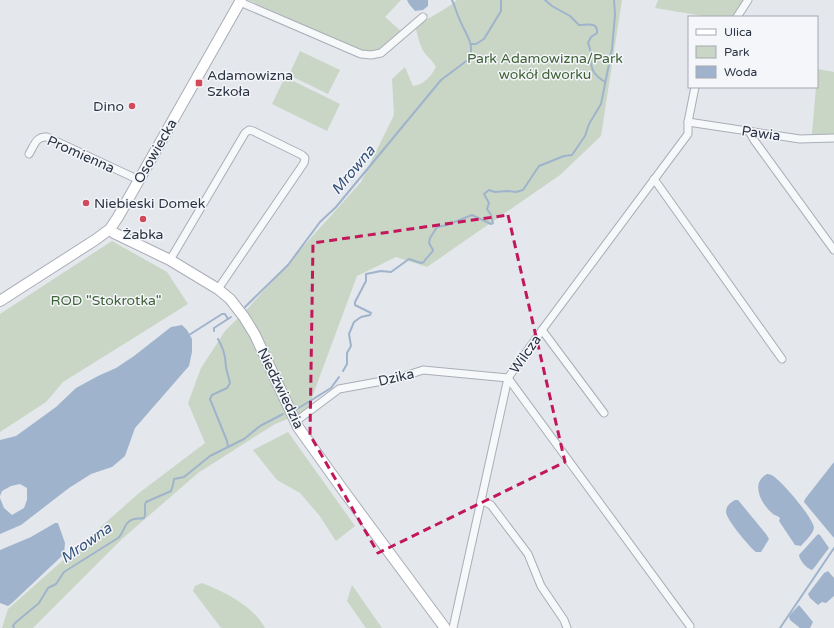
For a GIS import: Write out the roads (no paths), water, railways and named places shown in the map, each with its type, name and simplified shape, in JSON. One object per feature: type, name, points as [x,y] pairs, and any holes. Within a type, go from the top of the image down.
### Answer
[{"type":"street","points":[[738,16],[748,0]]},
{"type":"street","points":[[240,1],[361,54],[371,55],[381,53],[423,17]]},
{"type":"street","name":"Osowiecka","points":[[0,301],[110,229],[240,1]]},
{"type":"street","name":"Wilcza","points":[[454,628],[508,378],[688,134],[688,122],[695,88]]},
{"type":"street","name":"Pawia","points":[[688,122],[800,138],[834,138]]},
{"type":"street","points":[[170,260],[245,133],[249,130],[302,155],[305,158],[304,164],[218,289]]},
{"type":"street","points":[[750,131],[754,140],[834,250]]},
{"type":"street","name":"Promienna","points":[[30,154],[38,139],[41,137],[47,137],[139,180]]},
{"type":"street","points":[[654,179],[782,359]]},
{"type":"street","name":"Niedźwiedzia","points":[[110,229],[114,233],[170,260],[218,289],[230,299],[255,335],[295,422],[342,490],[445,628]]},
{"type":"street","points":[[542,330],[604,413]]},
{"type":"street","name":"Dzika","points":[[295,422],[339,389],[399,378],[423,370],[508,378]]},
{"type":"street","points":[[508,378],[690,626]]},
{"type":"street","points":[[481,500],[491,506],[528,554],[541,586],[564,620],[567,628]]},
{"type":"water","points":[[407,0],[428,0],[428,6],[423,10],[415,11]]},
{"type":"water","points":[[182,325],[192,339],[192,352],[189,366],[135,428],[125,456],[112,467],[91,474],[69,488],[21,525],[0,534],[0,498],[4,508],[12,515],[24,508],[27,500],[27,488],[20,484],[11,486],[2,491],[0,496],[0,440],[16,436],[56,407],[76,388],[116,368],[171,327]]},
{"type":"water","points":[[834,462],[834,538],[804,502]]},
{"type":"water","points":[[767,474],[773,476],[783,485],[797,500],[813,523],[814,528],[811,535],[801,546],[795,545],[779,521],[780,518],[768,509],[761,499],[758,488],[759,483]]},
{"type":"water","points":[[735,500],[738,500],[769,539],[761,552],[756,552],[749,545],[727,516],[726,510],[728,506]]},
{"type":"water","points":[[55,523],[58,523],[65,543],[64,554],[12,603],[8,606],[0,603],[0,550],[31,537]]},
{"type":"water","points":[[818,534],[829,548],[812,570],[804,564],[799,555]]},
{"type":"water","points":[[828,571],[834,578],[834,596],[826,603],[822,602],[818,605],[810,598],[808,594],[824,573]]},
{"type":"water","points":[[799,605],[813,622],[810,628],[800,628],[790,620],[789,616]]},
{"type":"waterway","name":"Mrowna","points":[[245,307],[288,265],[320,222],[336,207],[441,80],[469,59],[471,54],[470,43],[452,0]]},
{"type":"waterway","name":"Mrowna","points":[[471,44],[476,44],[484,39],[501,11],[501,0]]},
{"type":"waterway","name":"Mrowna","points":[[545,0],[552,6],[570,16],[579,25],[591,24],[596,27],[597,33],[591,37],[588,43],[591,55],[591,64],[594,73],[605,82]]},
{"type":"waterway","name":"Mrowna","points":[[343,371],[347,364],[347,353],[351,346],[349,334],[354,322],[361,317],[370,315],[371,313],[355,305],[355,302],[366,281],[366,274],[381,271],[391,272],[409,259],[421,263],[424,262],[433,250],[429,243],[430,238],[437,227],[447,225],[472,215],[491,224],[493,223],[491,215],[487,209],[489,203],[484,194],[489,190],[495,192],[516,192],[523,190],[539,166],[564,156],[572,155],[585,136],[589,124],[601,104],[612,49],[615,15],[614,0]]},
{"type":"waterway","name":"Mrowna","points":[[189,335],[222,314],[225,314],[228,319]]},
{"type":"waterway","name":"Mrowna","points":[[214,331],[214,328],[231,317]]},
{"type":"waterway","name":"Mrowna","points":[[218,339],[224,353],[230,383],[227,388],[212,395],[210,399],[228,447]]},
{"type":"waterway","name":"Mrowna","points":[[297,409],[331,388],[339,377]]},
{"type":"waterway","name":"Mrowna","points":[[14,628],[13,626],[15,623],[39,603],[48,588],[56,584],[64,572],[118,538],[130,520],[144,518],[146,502],[171,491],[174,479],[184,477],[210,456],[244,439],[260,426],[283,414]]},
{"type":"waterway","points":[[780,628],[834,548]]},
{"type":"place","name":"Adamowizna Szkoła","points":[[199,83]]},
{"type":"place","name":"Dino","points":[[132,106]]},
{"type":"place","name":"Niebieski Domek","points":[[86,203]]},
{"type":"place","name":"Żabka","points":[[143,219]]},
{"type":"park label","name":"Park Adamowizna/Park wokół dworku","points":[[545,66]]},
{"type":"park label","name":"ROD \"Stokrotka\"","points":[[106,300]]}]
